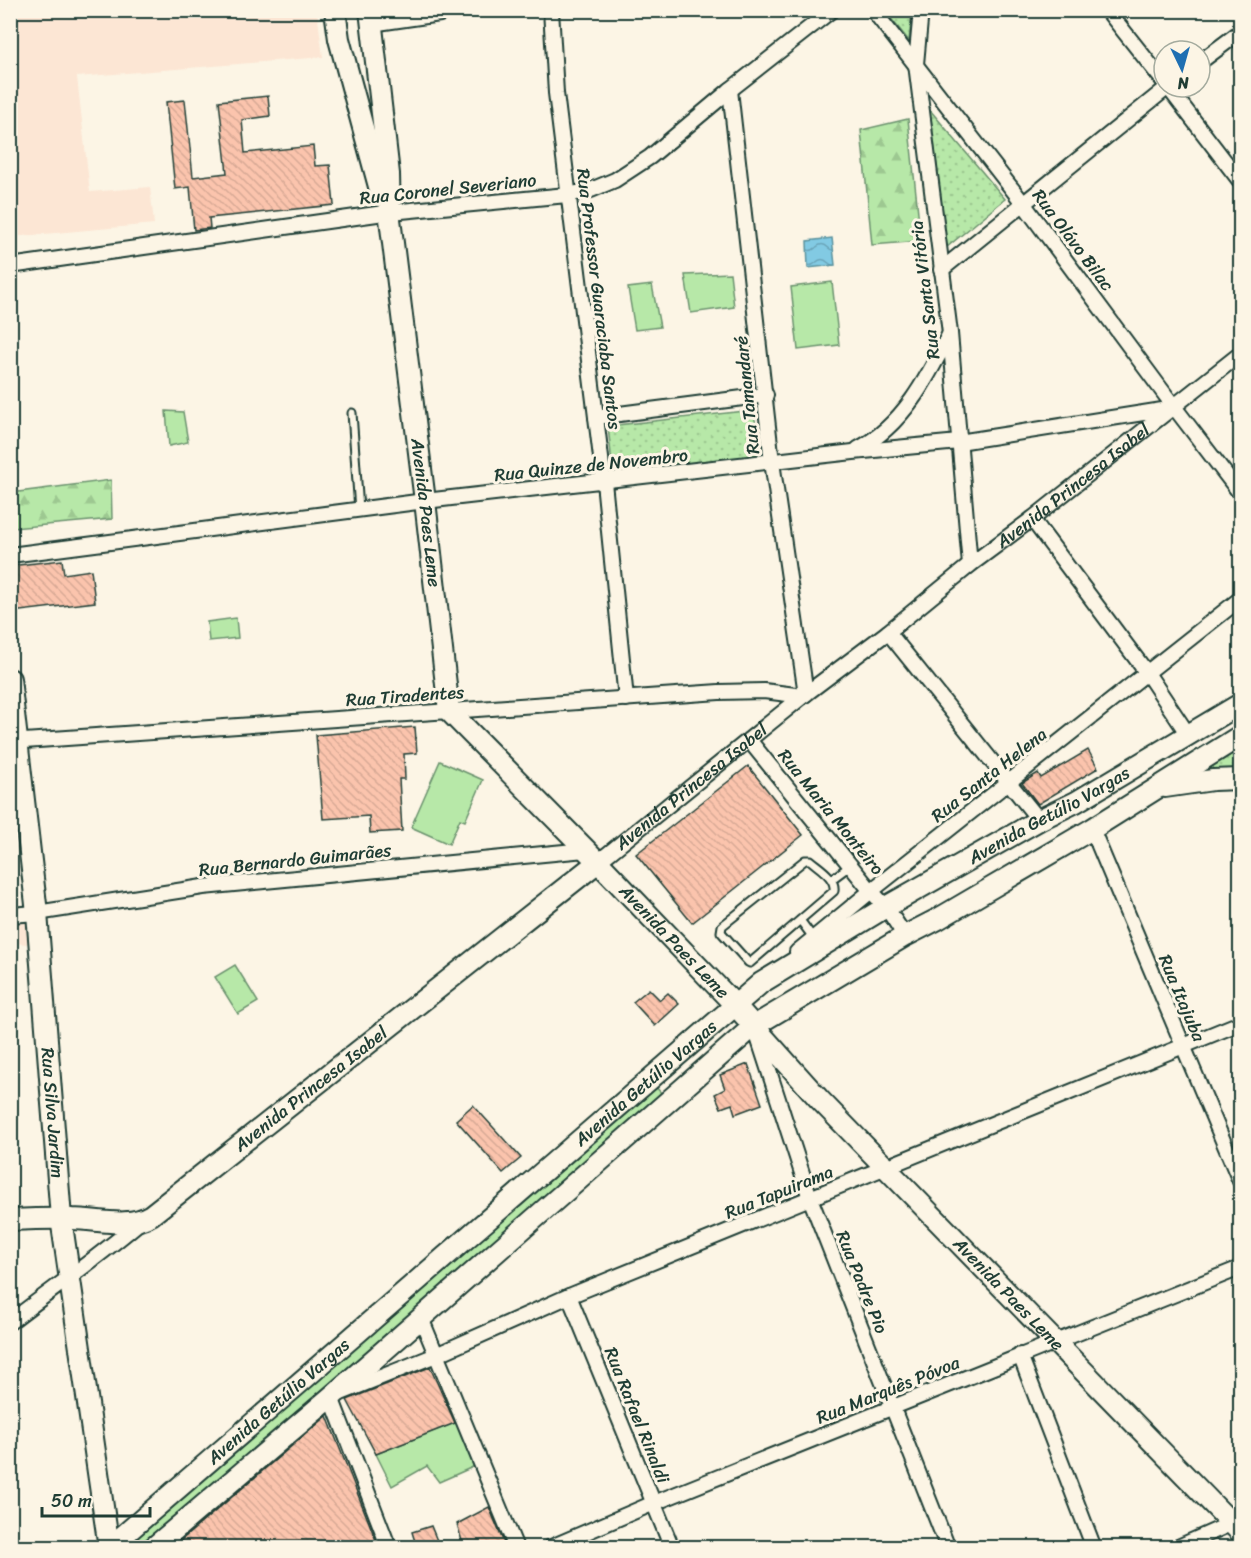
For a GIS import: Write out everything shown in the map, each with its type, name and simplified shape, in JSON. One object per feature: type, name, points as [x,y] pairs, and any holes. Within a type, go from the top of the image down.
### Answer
[{"type":"street","points":[[335,10],[339,39],[389,215]]},
{"type":"street","points":[[389,215],[389,174],[370,17],[440,14],[445,10]]},
{"type":"street","name":"Rua Professor Guaraciaba Santos","points":[[551,10],[556,93],[567,195],[604,482],[626,699]]},
{"type":"street","name":"Rua Coronel Severiano","points":[[10,266],[389,215],[567,195],[591,190],[615,180],[650,157],[730,90],[832,10]]},
{"type":"street","name":"Rua Olávo Bilac","points":[[873,10],[1023,203],[1174,408],[1240,493]]},
{"type":"street","name":"Rua Santa Vitória","points":[[921,10],[916,64],[950,333],[970,565]]},
{"type":"street","points":[[1107,10],[1152,67]]},
{"type":"street","points":[[1212,53],[1240,32]]},
{"type":"street","name":"Rua Tamandaré","points":[[730,90],[772,462],[804,695]]},
{"type":"street","points":[[941,270],[1153,99]]},
{"type":"street","points":[[1177,99],[1240,182]]},
{"type":"street","name":"Avenida Paes Leme","points":[[389,215],[449,711],[734,1004],[819,1099],[1238,1525]]},
{"type":"street","points":[[853,452],[874,441],[900,416],[917,394],[950,333]]},
{"type":"street","name":"Avenida Princesa Isabel","points":[[10,1322],[144,1219],[159,1210],[591,856],[749,740],[1240,354]]},
{"type":"street","points":[[596,417],[766,395]]},
{"type":"street","name":"Rua Quinze de Novembro","points":[[10,555],[425,501],[959,442],[1174,408]]},
{"type":"street","points":[[1032,519],[1147,673],[1189,736]]},
{"type":"street","name":"Rua Santa Helena","points":[[761,983],[871,891],[1240,599]]},
{"type":"street","points":[[888,632],[1039,820]]},
{"type":"street","name":"Rua Silva Jardim","points":[[10,679],[15,742],[37,913],[61,1218],[112,1545]]},
{"type":"street","name":"Rua Tiradentes","points":[[15,742],[719,692],[764,691],[804,695]]},
{"type":"street","name":"Avenida Getúlio Vargas","points":[[112,1545],[761,983],[886,907],[1039,820],[1076,802],[1240,704]]},
{"type":"street","name":"Avenida Getúlio Vargas","points":[[151,1548],[331,1397],[754,1026],[1092,829],[1240,736]]},
{"type":"street","name":"Rua Maria Monteiro","points":[[749,740],[886,907],[905,936]]},
{"type":"street","points":[[1130,804],[1126,784],[1140,765]]},
{"type":"street","points":[[1157,788],[1213,780],[1240,779]]},
{"type":"street","name":"Rua Itajuba","points":[[1092,829],[1240,1181]]},
{"type":"street","name":"Rua Bernardo Guimarães","points":[[10,915],[37,913],[203,887],[591,856]]},
{"type":"street","name":"Rua Tapuirama","points":[[331,1397],[436,1355],[569,1296],[1240,1023]]},
{"type":"street","name":"Rua Padre Pio","points":[[754,1026],[810,1198],[948,1548]]},
{"type":"street","points":[[553,1164],[543,1177],[541,1187],[546,1194],[556,1195],[570,1187]]},
{"type":"street","name":"Avenida Princesa Isabel","points":[[10,1220],[61,1218],[122,1222],[144,1219]]},
{"type":"street","points":[[478,1228],[496,1219],[502,1221],[507,1233],[497,1253]]},
{"type":"street","name":"Rua Marquês Póvoa","points":[[549,1548],[654,1503],[1240,1268]]},
{"type":"street","name":"Rua Rafael Rinaldi","points":[[569,1296],[672,1548]]},
{"type":"street","points":[[421,1318],[516,1548]]},
{"type":"street","points":[[1020,1355],[1094,1548]]},
{"type":"street","points":[[331,1397],[389,1548]]},
{"type":"street","points":[[1176,1548],[1238,1525],[1240,1545]]},
{"type":"street","points":[[112,1545],[131,1532],[147,1528],[153,1533],[154,1538],[151,1548]]},
{"type":"lane","points":[[352,412],[358,510]]},
{"type":"lane","points":[[805,860],[810,860],[832,879],[834,891],[750,963],[721,932],[722,926],[805,860]]},
{"type":"lane","points":[[832,879],[851,865]]},
{"type":"lane","points":[[800,920],[814,939]]},
{"type":"shaded area","points":[[11,10],[317,11],[323,57],[77,77],[90,192],[150,187],[154,224],[11,237]]},
{"type":"shaded area","points":[[33,915],[34,935],[27,936],[28,944],[11,943],[11,916]]},
{"type":"green space","points":[[885,11],[912,11],[909,41]]},
{"type":"green space","points":[[930,110],[1005,199],[947,247]]},
{"type":"green space","points":[[908,119],[921,241],[872,245],[861,130]]},
{"type":"green space","points":[[730,273],[734,307],[691,313],[685,275]]},
{"type":"green space","points":[[832,282],[839,345],[798,350],[791,287]]},
{"type":"green space","points":[[652,285],[660,327],[635,330],[628,288]]},
{"type":"green space","points":[[754,410],[759,457],[613,473],[608,426]]},
{"type":"green space","points":[[166,411],[183,412],[188,442],[169,446]]},
{"type":"green space","points":[[111,480],[112,519],[13,528],[11,493]]},
{"type":"green space","points":[[236,618],[238,638],[209,641],[207,622]]},
{"type":"green space","points":[[1240,736],[1240,779],[1157,788]]},
{"type":"green space","points":[[440,761],[483,780],[465,821],[460,819],[449,844],[411,827]]},
{"type":"green space","points":[[235,965],[258,1002],[238,1014],[215,977]]},
{"type":"green space","points":[[654,1085],[663,1095],[140,1547],[117,1548]]},
{"type":"green space","points":[[456,1422],[475,1466],[439,1482],[427,1466],[392,1486],[376,1454]]},
{"type":"water","points":[[832,238],[835,265],[808,268],[807,241]]},
{"type":"building","points":[[268,96],[270,116],[242,120],[245,153],[313,146],[315,166],[330,165],[334,205],[209,218],[210,228],[194,230],[190,187],[175,189],[166,102],[185,100],[193,177],[227,173],[219,101]]},
{"type":"building","points":[[62,560],[64,574],[91,570],[95,602],[12,612],[10,566]]},
{"type":"building","points":[[415,727],[417,753],[404,754],[405,779],[399,779],[402,831],[370,833],[369,816],[323,819],[316,735]]},
{"type":"building","points":[[1088,750],[1098,768],[1038,804],[1022,783],[1038,773],[1041,778]]},
{"type":"building","points":[[748,766],[803,835],[692,923],[636,854]]},
{"type":"building","points":[[649,989],[660,1000],[668,993],[679,1004],[655,1026],[633,1002]]},
{"type":"building","points":[[748,1064],[762,1104],[735,1114],[732,1104],[721,1108],[715,1094],[725,1089],[720,1075]]},
{"type":"building","points":[[473,1105],[521,1158],[503,1173],[456,1120]]},
{"type":"building","points":[[430,1367],[455,1423],[376,1454],[347,1400]]},
{"type":"building","points":[[327,1416],[379,1548],[172,1548]]},
{"type":"building","points":[[489,1507],[506,1548],[464,1548],[457,1524]]},
{"type":"building","points":[[431,1526],[440,1548],[417,1548],[412,1532]]}]
